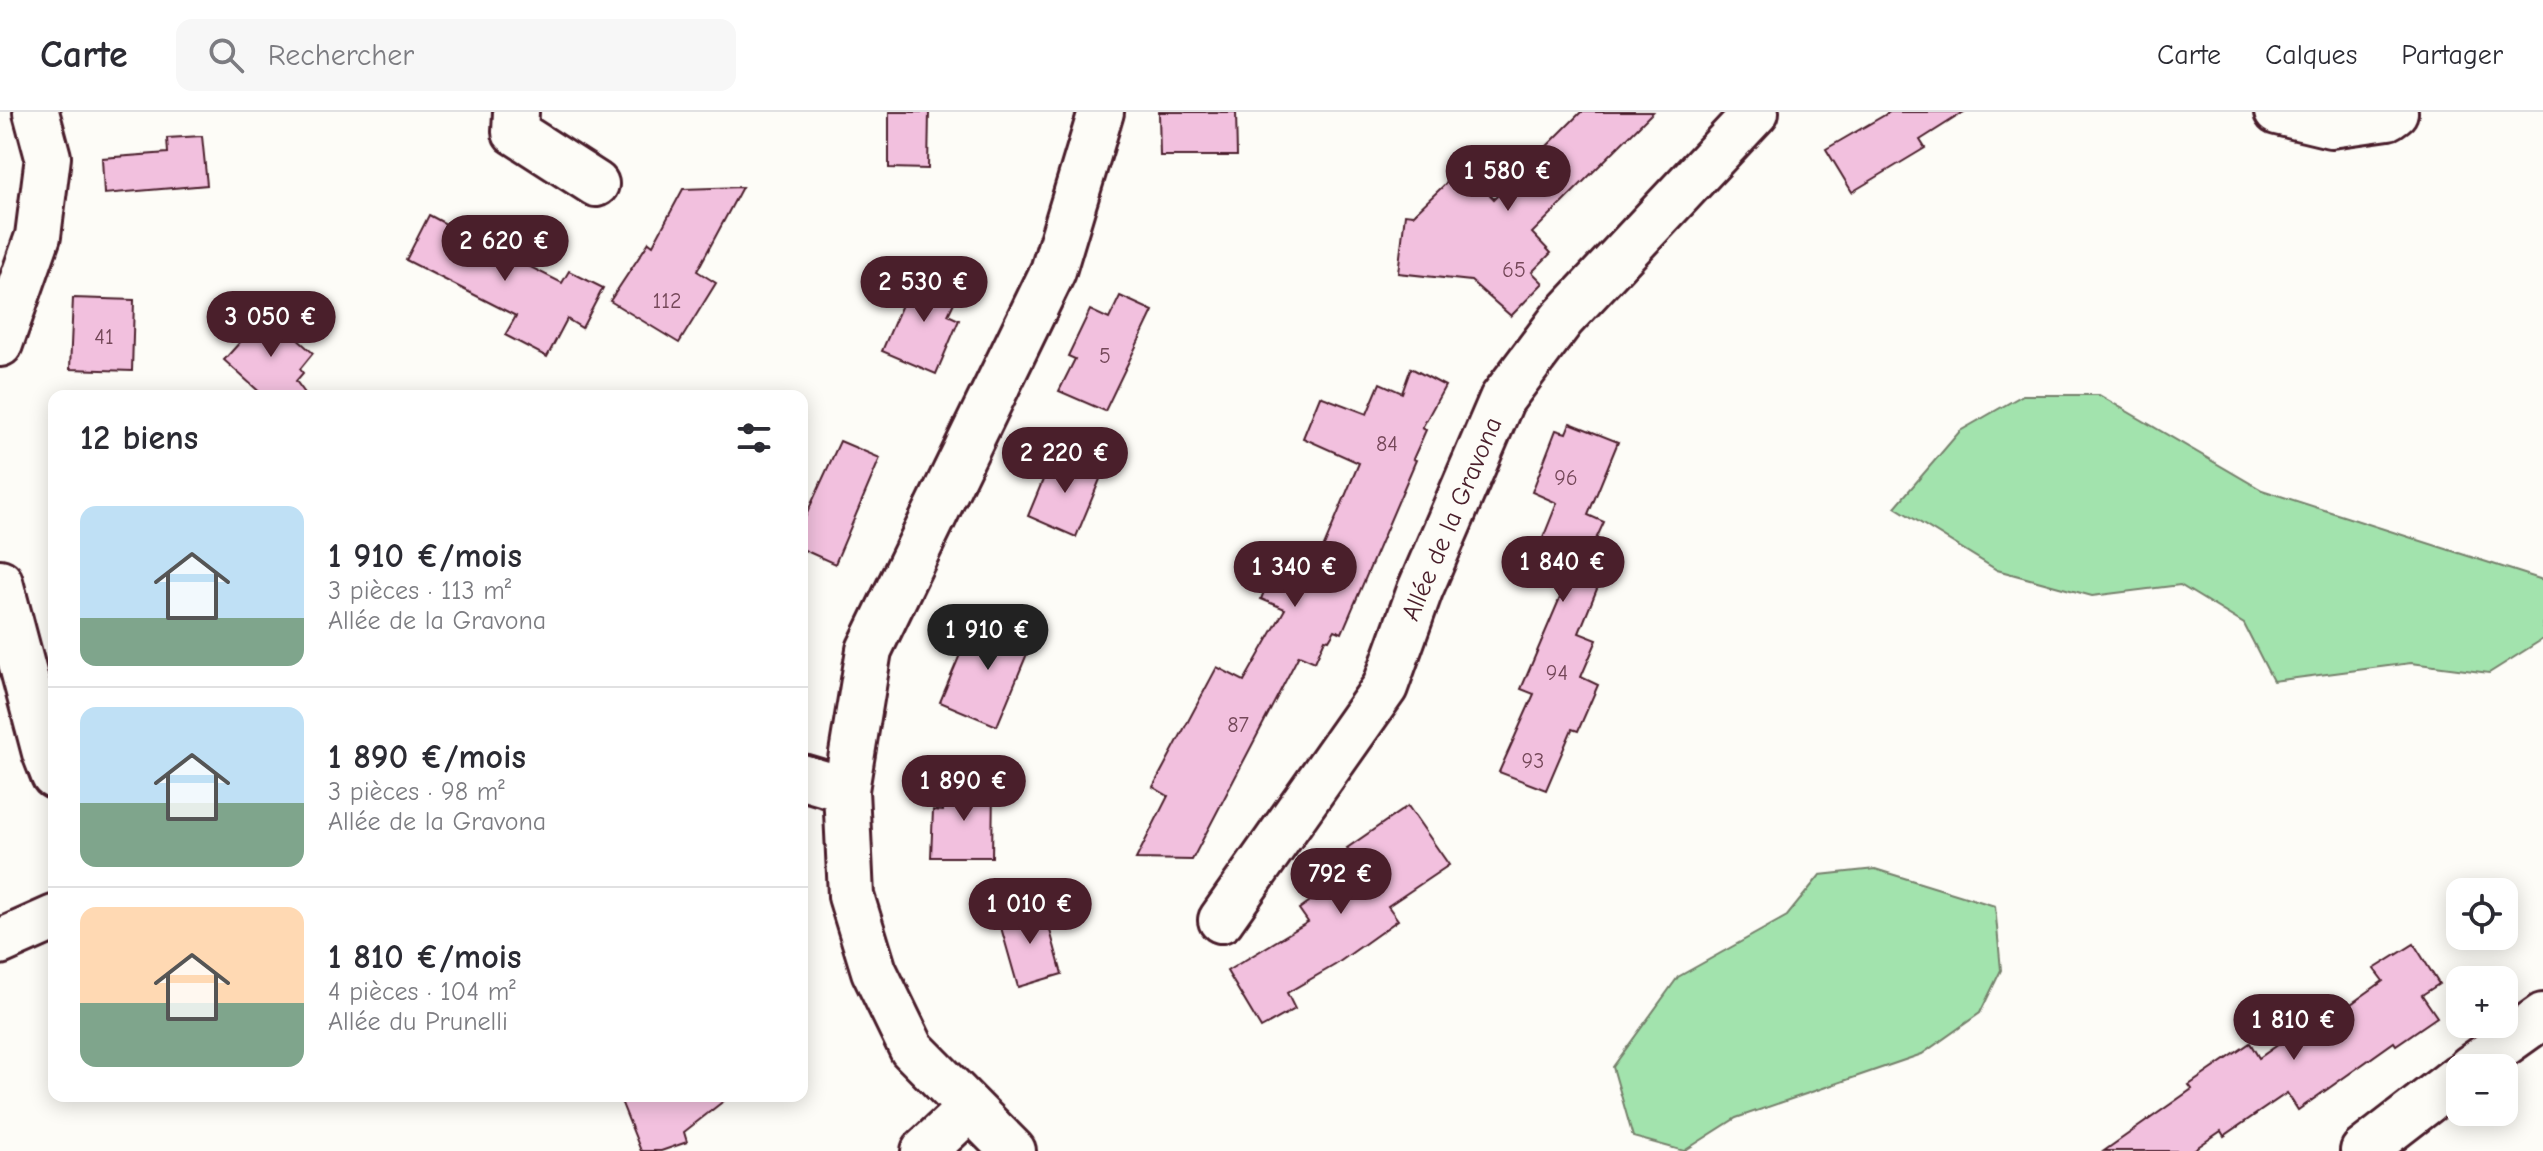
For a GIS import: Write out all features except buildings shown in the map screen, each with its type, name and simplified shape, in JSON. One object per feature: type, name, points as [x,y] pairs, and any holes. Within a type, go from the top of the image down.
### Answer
[{"type":"street","points":[[0,344],[38,236],[48,157],[36,112]]},
{"type":"street","points":[[516,112],[515,132],[596,184]]},
{"type":"street","points":[[1013,1151],[912,1049],[874,971],[851,896],[846,790],[869,650],[1053,271],[1101,112]]},
{"type":"street","name":"Allée de la Gravona","points":[[1221,920],[1385,687],[1420,590],[1502,399],[1562,319],[1756,112]]},
{"type":"street","points":[[2277,112],[2331,125],[2388,117],[2395,112]]},
{"type":"street","points":[[0,582],[48,761]]},
{"type":"street","points":[[808,779],[846,790]]},
{"type":"street","points":[[2490,1054],[2543,1016]]},
{"type":"street","points":[[2363,1151],[2446,1087]]},
{"type":"street","points":[[924,1151],[969,1109]]},
{"type":"green space","points":[[2023,395],[2099,395],[2262,490],[2543,580],[2543,639],[2489,673],[2411,663],[2273,681],[2244,624],[2180,585],[2092,596],[1997,570],[1895,507],[1960,431]]},
{"type":"green space","points":[[1875,869],[1995,906],[2001,970],[1980,1013],[1922,1054],[1736,1118],[1684,1151],[1633,1137],[1613,1067],[1678,977],[1787,916],[1820,875]]}]
